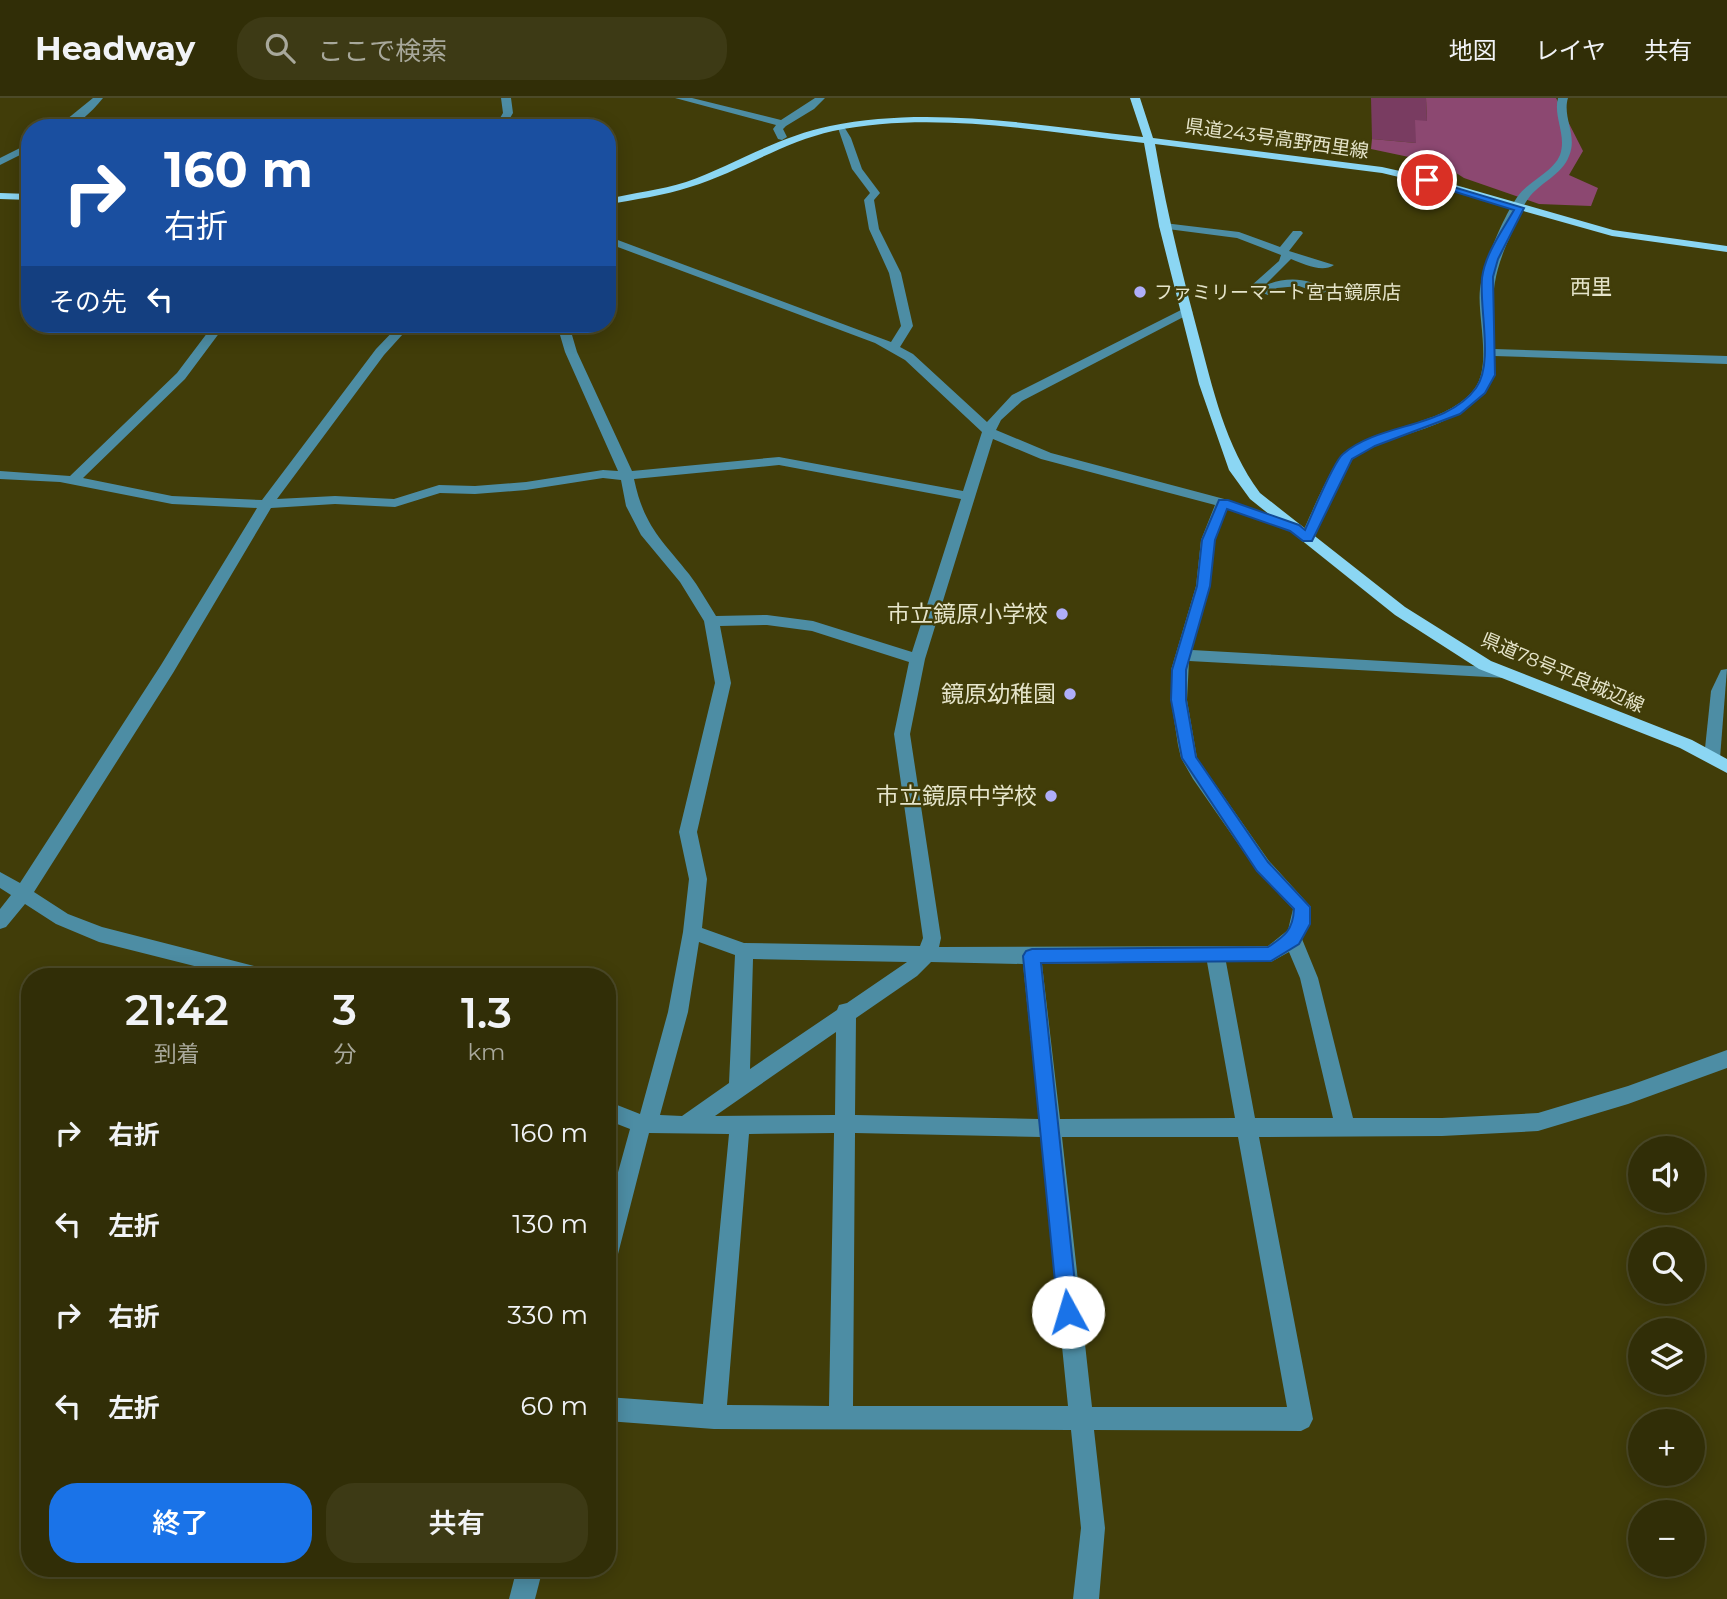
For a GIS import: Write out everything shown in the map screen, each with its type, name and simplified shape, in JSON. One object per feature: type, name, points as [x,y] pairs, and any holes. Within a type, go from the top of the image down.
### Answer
[{"type":"main road","name":"県道78号平良城辺線","points":[[1135,98],[1149,140],[1164,226],[1205,384],[1236,470],[1255,496],[1400,611],[1485,665],[1686,744],[1720,762]]},
{"type":"main road","name":"県道78号平良城辺線","points":[[1145,98],[1154,127],[1149,140]]},
{"type":"main road","points":[[616,194],[638,191],[687,177],[782,137],[845,119],[928,112],[1014,120],[1149,140]]},
{"type":"main road","points":[[616,201],[687,185],[799,138],[840,127],[891,119],[935,118],[1149,140]]},
{"type":"main road","name":"県道243号高野西里線","points":[[1149,140],[1382,170],[1612,233],[1727,249]]},
{"type":"main road","points":[[0,190],[21,190]]},
{"type":"main road","points":[[0,196],[21,197]]},
{"type":"street","points":[[74,119],[97,98]]},
{"type":"street","points":[[506,98],[508,113],[506,119]]},
{"type":"street","points":[[680,98],[782,123]]},
{"type":"street","points":[[782,137],[778,129],[782,123],[815,105],[820,98]]},
{"type":"street","points":[[1307,538],[1347,457],[1371,443],[1456,411],[1479,393],[1489,375],[1488,277],[1493,259],[1523,197],[1560,163],[1565,155],[1568,135],[1561,105],[1563,98]]},
{"type":"street","points":[[840,127],[847,135],[851,158],[861,177],[875,193],[869,200],[874,229],[895,273],[907,326],[903,336],[893,347]]},
{"type":"street","points":[[0,162],[21,151]]},
{"type":"street","points":[[1164,226],[1239,235],[1311,263],[1328,265]]},
{"type":"street","points":[[1292,282],[1273,285],[1268,292],[1256,287],[1284,262],[1284,253],[1297,233]]},
{"type":"street","points":[[616,242],[859,331],[893,347],[909,357],[989,431],[1046,456],[1223,503],[1295,528]]},
{"type":"street","points":[[1271,272],[1321,291]]},
{"type":"street","points":[[685,1125],[910,970],[927,954],[932,938],[902,734],[916,659],[989,431],[996,418],[1017,398],[1187,312]]},
{"type":"street","points":[[72,482],[181,376],[213,333]]},
{"type":"street","points":[[0,922],[22,895],[167,669],[266,503],[380,352],[398,333]]},
{"type":"street","points":[[566,333],[571,352],[627,476],[633,506],[648,535],[685,579],[712,621],[723,683],[688,832],[698,879],[692,932],[677,1012],[616,1222]]},
{"type":"street","points":[[1489,352],[1524,355],[1574,352],[1680,360],[1727,360]]},
{"type":"street","points":[[1,476],[46,477],[172,500],[266,503],[335,500],[395,503],[439,489],[526,486],[603,474],[627,476],[779,461],[839,470],[966,496]]},
{"type":"street","points":[[692,932],[744,951],[1032,956],[1271,954],[1293,939],[1302,924],[1302,907],[1263,866],[1189,758],[1179,700],[1182,655],[1203,586],[1208,540],[1223,503]]},
{"type":"street","points":[[712,621],[767,620],[813,626],[916,659]]},
{"type":"street","points":[[1182,655],[1506,673]]},
{"type":"street","points":[[1720,762],[1719,691],[1727,674]]},
{"type":"street","points":[[0,879],[62,919],[99,934],[231,968]]},
{"type":"street","points":[[1293,939],[1309,978],[1345,1126]]},
{"type":"street","points":[[739,1086],[744,951]]},
{"type":"street","points":[[616,1410],[714,1417],[1079,1416],[1301,1419],[1215,955]]},
{"type":"street","points":[[1032,956],[1048,1128],[1093,1528],[1086,1599]]},
{"type":"street","points":[[841,1417],[846,1012]]},
{"type":"street","points":[[616,1113],[644,1124],[685,1125],[1442,1127],[1538,1122],[1628,1095],[1727,1059]]},
{"type":"street","points":[[714,1417],[740,1125]]},
{"type":"street","points":[[522,1599],[528,1577]]},
{"type":"shaded area","points":[[1371,98],[1426,98],[1427,121],[1416,143],[1372,139]]},
{"type":"shaded area","points":[[1426,98],[1556,98],[1583,151],[1569,175],[1598,188],[1591,206],[1539,204],[1464,178],[1442,164],[1371,149],[1372,139],[1416,143],[1415,120],[1427,121]]},
{"type":"place","name":"ファミリーマート宮古鏡原店","points":[[1140,292]]},
{"type":"place","name":"市立鏡原小学校","points":[[1062,614]]},
{"type":"place","name":"鏡原幼稚園","points":[[1070,694]]},
{"type":"place","name":"市立鏡原中学校","points":[[1051,796]]},
{"type":"district","name":"西里","points":[[1591,287]]},
{"type":"route","points":[[1068,1312],[1032,956],[1271,954],[1293,939],[1302,924],[1302,907],[1263,866],[1189,758],[1179,700],[1179,670],[1203,586],[1208,540],[1223,503],[1295,528],[1307,538],[1347,457],[1371,443],[1456,411],[1479,393],[1489,375],[1486,289],[1488,277],[1493,259],[1519,208],[1427,180]]}]
